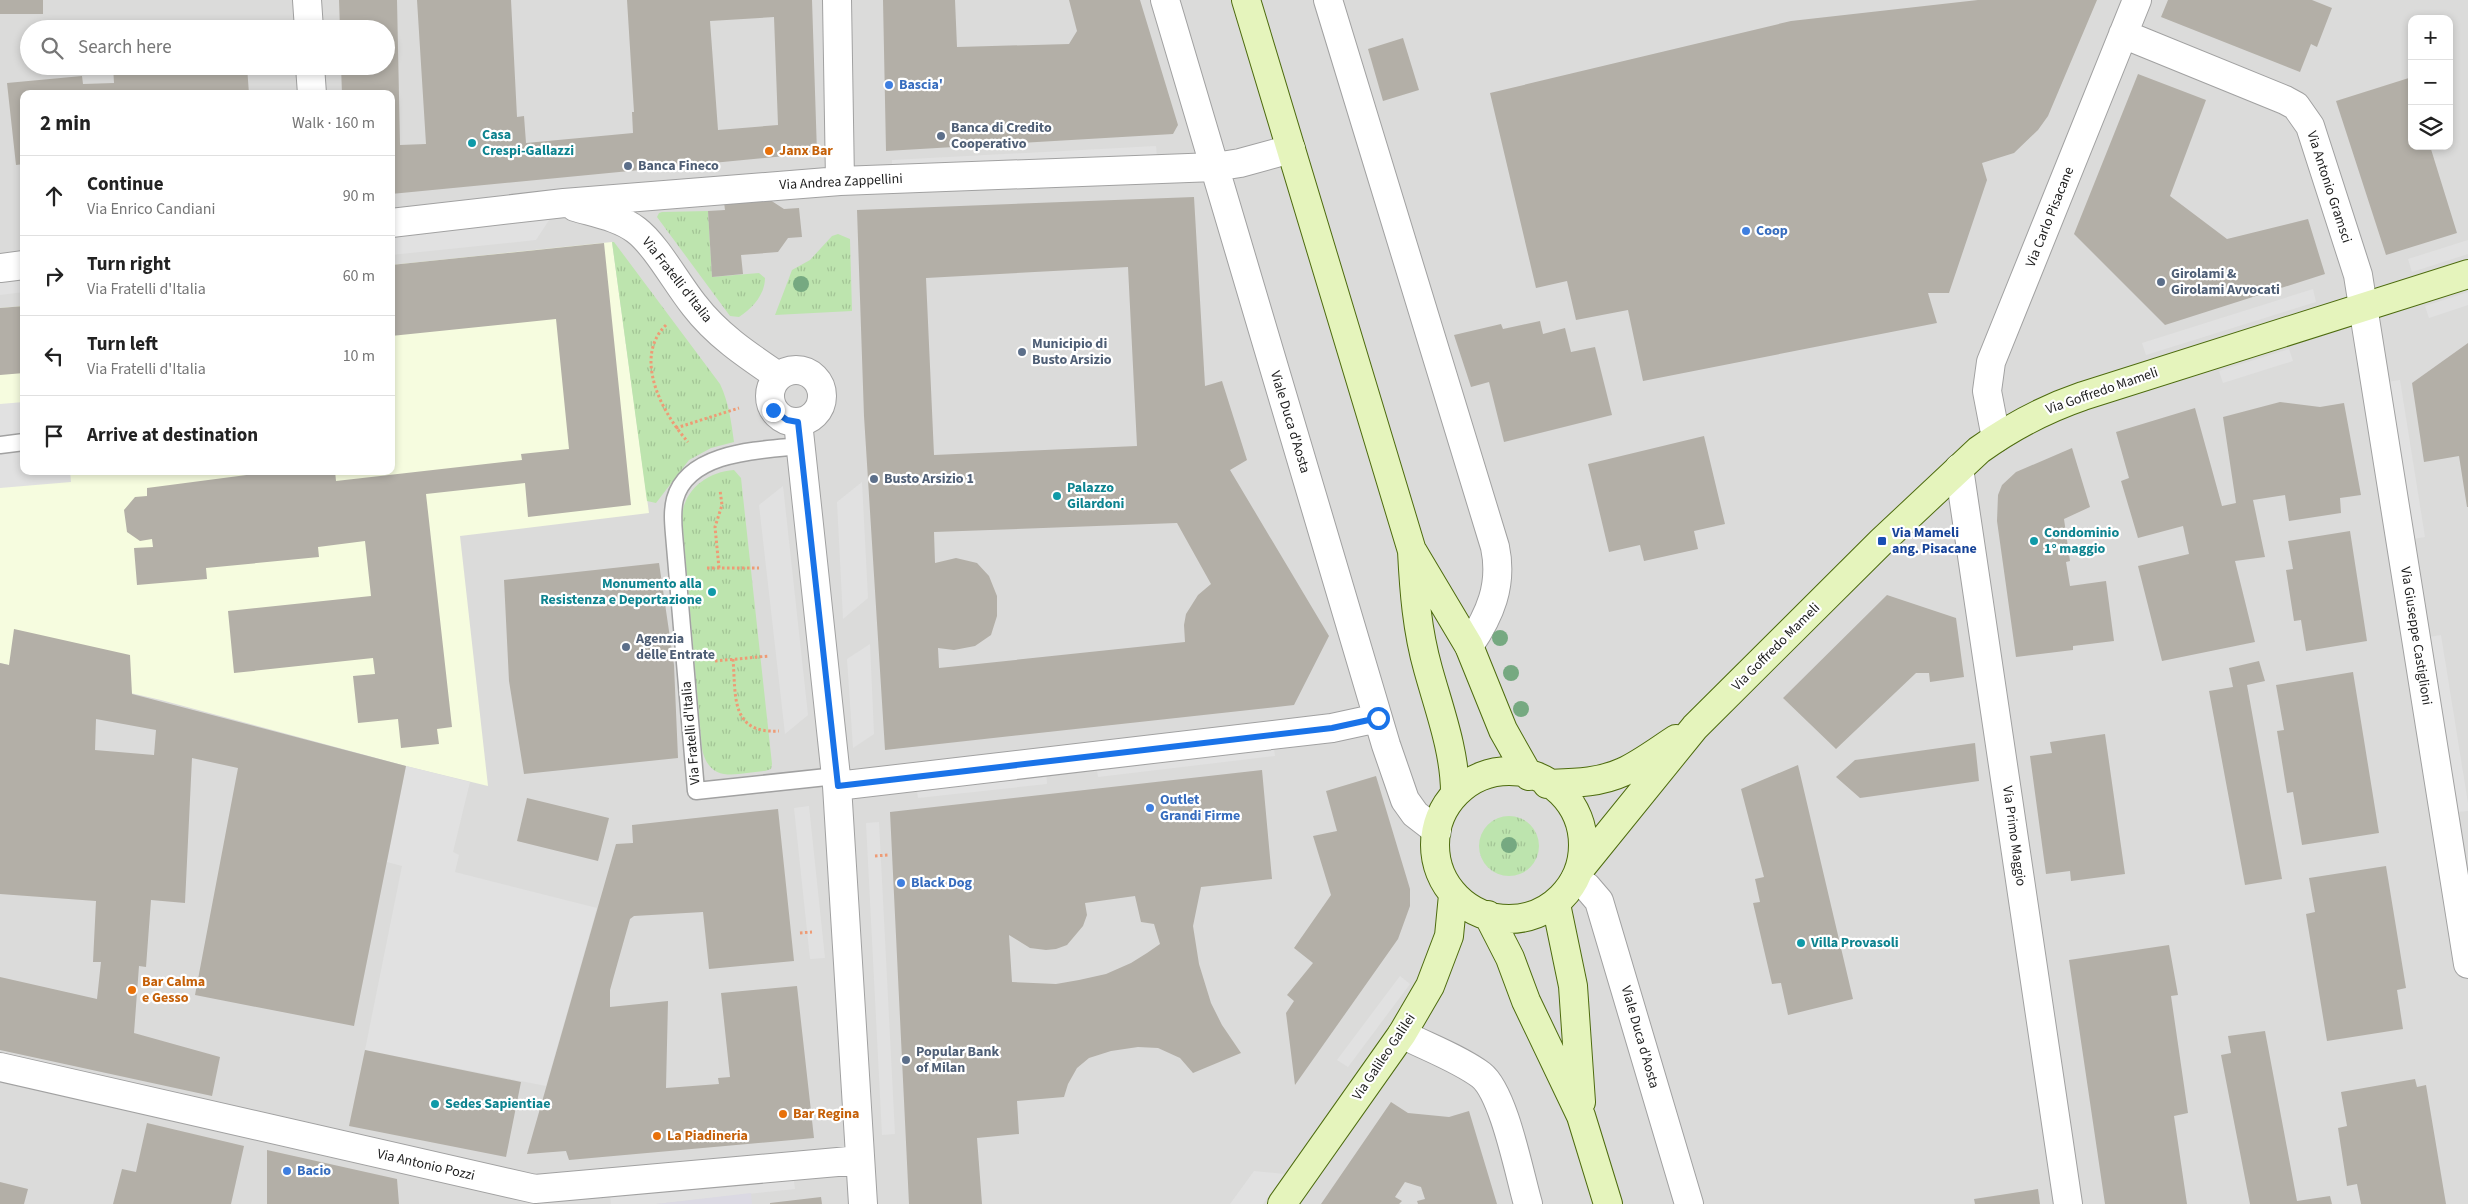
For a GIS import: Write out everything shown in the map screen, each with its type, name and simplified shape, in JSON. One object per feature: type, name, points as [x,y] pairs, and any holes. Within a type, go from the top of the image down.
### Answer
[{"type":"main road","points":[[1246,0],[1412,551],[1419,634],[1454,766],[1455,793]]},
{"type":"main road","name":"Via Goffredo Mameli","points":[[1577,874],[1695,728],[1882,541],[1959,468],[1996,438],[2031,417],[2083,396],[2468,274]]},
{"type":"main road","points":[[1412,551],[1469,646],[1502,730],[1538,780]]},
{"type":"main road","name":"Via Goffredo Mameli","points":[[1538,780],[1580,783],[1624,772],[1695,728]]},
{"type":"main road","points":[[1499,772],[1538,780],[1562,794],[1580,818],[1584,833],[1585,849],[1577,874],[1556,904],[1535,912],[1516,916],[1488,915],[1471,909],[1453,896],[1436,863],[1437,831],[1445,804],[1455,793],[1484,776],[1499,772]]},
{"type":"main road","name":"Via Galileo Galilei","points":[[1282,1204],[1402,1034],[1430,986],[1446,950],[1452,921],[1453,896]]},
{"type":"main road","points":[[1556,904],[1573,986],[1582,1116]]},
{"type":"main road","points":[[1488,915],[1510,958],[1526,1000],[1582,1116],[1608,1204]]},
{"type":"street","points":[[307,0],[308,20]]},
{"type":"street","points":[[837,0],[840,181]]},
{"type":"street","name":"Viale Duca d'Aosta","points":[[1165,0],[1378,718],[1405,800],[1415,814],[1437,831]]},
{"type":"street","points":[[1328,0],[1495,547],[1498,561],[1496,594],[1489,612],[1469,646]]},
{"type":"street","name":"Via Carlo Pisacane","points":[[1996,438],[1987,391],[1991,362],[2137,0]]},
{"type":"street","name":"Via Antonio Gramsci","points":[[2124,34],[2296,106],[2310,126],[2358,275],[2364,308]]},
{"type":"street","points":[[311,75],[312,90]]},
{"type":"street","name":"Via Andrea Zappellini","points":[[395,223],[564,203],[840,181],[1215,167],[1240,163],[1291,148]]},
{"type":"street","name":"Via Fratelli d'Italia","points":[[564,203],[621,222],[638,232],[694,306],[716,330],[743,353],[778,376]]},
{"type":"street","points":[[0,268],[20,266]]},
{"type":"street","name":"Via Giuseppe Castiglioni","points":[[2364,308],[2468,964]]},
{"type":"street","points":[[799,434],[818,410],[821,402],[820,386],[816,380],[803,371],[786,371],[778,376],[770,392],[773,410],[787,420],[799,434],[837,781],[862,1204]]},
{"type":"street","name":"Via Primo Maggio","points":[[1959,468],[2068,1204]]},
{"type":"street","points":[[837,781],[1332,728],[1378,718]]},
{"type":"street","name":"Viale Duca d'Aosta","points":[[1577,874],[1599,902],[1689,1204]]},
{"type":"street","points":[[1402,1034],[1470,1068],[1488,1082],[1502,1112],[1528,1204]]},
{"type":"street","name":"Via Antonio Pozzi","points":[[0,1066],[534,1189],[555,1196],[860,1160]]},
{"type":"lane","points":[[703,466],[799,434]]},
{"type":"lane","points":[[0,445],[20,442]]},
{"type":"lane","name":"Via Fratelli d'Italia","points":[[703,466],[684,483],[675,497],[673,513],[696,791],[837,781]]},
{"type":"path","points":[[669,322],[653,344],[653,378],[659,396],[676,428],[723,497],[715,527],[719,568]]},
{"type":"path","points":[[676,428],[739,408]]},
{"type":"path","points":[[702,568],[758,568]]},
{"type":"path","points":[[714,661],[769,656]]},
{"type":"path","points":[[733,659],[736,702],[744,721],[758,731],[779,731]]},
{"type":"shaded area","points":[[0,0],[2468,0],[2468,1204],[0,1204]]},
{"type":"shaded area","points":[[1156,146],[1157,156],[892,170],[892,160]]},
{"type":"shaded area","points":[[555,211],[536,240],[395,255],[395,228]]},
{"type":"shaded area","points":[[2468,240],[2468,254],[2412,272],[2408,259]]},
{"type":"shaded area","points":[[612,242],[649,513],[460,536],[488,786],[406,766],[161,700],[0,663],[0,308],[20,306],[20,475],[395,475],[395,265]]},
{"type":"shaded area","points":[[20,268],[20,292],[0,295],[0,271]]},
{"type":"shaded area","points":[[2313,289],[2316,302],[2146,355],[2142,343]]},
{"type":"shaded area","points":[[2468,292],[2468,305],[2429,318],[2425,306]]},
{"type":"shaded area","points":[[2289,349],[2293,361],[2223,383],[2219,371]]},
{"type":"shaded area","points":[[2400,380],[2425,537],[2413,539],[2387,382]]},
{"type":"shaded area","points":[[20,402],[20,475],[70,475],[71,482],[0,488],[0,404]]},
{"type":"shaded area","points":[[862,482],[868,598],[843,619],[837,502]]},
{"type":"shaded area","points":[[783,486],[808,715],[785,734],[759,505]]},
{"type":"shaded area","points":[[2441,635],[2468,811],[2457,812],[2429,637]]},
{"type":"shaded area","points":[[870,644],[874,734],[853,748],[847,659]]},
{"type":"shaded area","points":[[1273,742],[1275,756],[1098,777],[1096,763]]},
{"type":"shaded area","points":[[406,766],[470,782],[453,852],[459,855],[455,872],[597,908],[546,1086],[365,1050],[402,866],[387,862]]},
{"type":"shaded area","points":[[1046,769],[1047,784],[918,798],[916,784]]},
{"type":"shaded area","points":[[809,806],[825,958],[810,959],[794,808]]},
{"type":"shaded area","points":[[879,822],[895,1134],[882,1135],[866,823]]},
{"type":"shaded area","points":[[1400,976],[1410,984],[1348,1067],[1337,1060]]},
{"type":"shaded area","points":[[1254,1171],[1285,1174],[1263,1204],[1230,1204]]},
{"type":"shaded area","points":[[793,1175],[795,1189],[656,1204],[611,1204],[610,1195]]},
{"type":"shaded area","points":[[751,1193],[752,1204],[656,1204]]},
{"type":"green space","points":[[708,211],[712,277],[759,273],[765,278],[763,290],[757,300],[739,317],[730,316],[657,217],[662,212]]},
{"type":"green space","points":[[838,234],[850,239],[852,311],[775,315],[792,270],[810,260],[832,236]]},
{"type":"green space","points":[[612,242],[614,242],[720,384],[726,398],[731,419],[734,442],[711,448],[689,460],[656,503],[647,501]]},
{"type":"green space","points":[[734,470],[741,478],[772,764],[771,769],[765,771],[726,774],[711,768],[702,749],[682,518],[683,508],[687,499],[698,484],[715,474]]},
{"type":"green space","points":[[1509,816],[1526,821],[1534,829],[1539,846],[1534,863],[1526,871],[1509,876],[1492,871],[1484,863],[1479,846],[1484,829],[1492,821]]},
{"type":"building","points":[[0,0],[43,0],[43,14],[0,14]]},
{"type":"building","points":[[339,0],[397,0],[400,145],[426,144],[417,0],[511,0],[517,117],[524,116],[526,143],[633,133],[632,112],[634,112],[627,0],[812,0],[817,153],[395,194],[395,90],[342,90],[341,75],[395,75],[395,20],[340,20]],"holes":[[[774,17],[778,125],[718,130],[710,21]]]},
{"type":"building","points":[[883,0],[955,0],[957,47],[1069,44],[1077,31],[1069,0],[1140,0],[1178,125],[1173,134],[886,151]]},
{"type":"building","name":"Coop","points":[[1978,0],[2097,0],[2048,116],[2038,130],[2014,153],[1982,163],[1987,180],[1949,293],[1928,293],[1937,323],[1643,381],[1628,310],[1576,320],[1567,281],[1536,288],[1490,93],[1791,21]]},
{"type":"building","points":[[2168,0],[2312,0],[2332,8],[2317,47],[2311,44],[2300,72],[2161,17]]},
{"type":"building","points":[[1403,38],[1419,90],[1383,101],[1368,49]]},
{"type":"building","points":[[2138,74],[2206,100],[2170,196],[2227,239],[2308,219],[2325,274],[2165,325],[2074,234]]},
{"type":"building","points":[[114,75],[248,75],[249,90],[20,90],[20,164],[16,165],[7,83],[82,76],[83,84],[114,83]]},
{"type":"building","points":[[2408,78],[2408,150],[2431,150],[2457,233],[2386,255],[2336,101]]},
{"type":"building","name":"Palazzo Gilardoni","points":[[1194,197],[1205,386],[1222,381],[1247,460],[1230,470],[1329,636],[1294,705],[885,750],[864,416],[857,210]],"holes":[[[1128,267],[1137,446],[934,455],[926,278]],[[1177,523],[1211,584],[1198,595],[1186,614],[1184,625],[1185,642],[939,668],[938,648],[954,650],[975,646],[991,635],[997,616],[997,596],[989,576],[977,563],[956,558],[935,563],[934,532]]]},
{"type":"building","points":[[767,198],[784,209],[799,208],[802,237],[788,238],[778,252],[741,255],[743,274],[712,277],[708,211],[725,210],[724,202]]},
{"type":"building","points":[[604,243],[631,505],[528,517],[525,483],[426,494],[452,727],[437,729],[439,744],[401,748],[398,719],[358,723],[353,676],[375,674],[373,658],[234,673],[228,611],[371,596],[365,541],[318,547],[319,557],[206,568],[207,579],[137,585],[134,548],[153,547],[152,539],[140,541],[127,532],[124,510],[135,497],[147,496],[147,488],[247,475],[335,475],[336,481],[522,460],[521,454],[569,449],[556,319],[395,336],[395,265]]},
{"type":"building","points":[[20,306],[20,373],[0,375],[0,308]]},
{"type":"building","points":[[1540,321],[1543,334],[1565,328],[1571,352],[1595,347],[1612,415],[1504,442],[1489,382],[1471,387],[1454,335],[1501,324],[1503,329]]},
{"type":"building","points":[[2468,343],[2467,507],[2459,456],[2424,462],[2412,383]]},
{"type":"building","points":[[2280,402],[2320,407],[2344,403],[2361,495],[2340,498],[2341,513],[2289,521],[2285,495],[2253,500],[2265,557],[2235,561],[2255,642],[2162,661],[2138,566],[2189,554],[2183,526],[2138,538],[2121,481],[2129,478],[2116,432],[2195,408],[2222,506],[2236,503],[2223,417]]},
{"type":"building","points":[[1704,436],[1725,524],[1694,531],[1698,549],[1644,561],[1640,545],[1609,552],[1588,464]]},
{"type":"building","name":"Condominio 1° maggio","points":[[2072,448],[2090,507],[2064,519],[2070,561],[2066,562],[2070,586],[2106,581],[2114,641],[2073,646],[2073,650],[2016,657],[1997,521],[1998,495],[2002,485],[2016,472]]},
{"type":"building","points":[[2350,531],[2367,641],[2306,651],[2301,620],[2294,621],[2286,570],[2293,569],[2288,541]]},
{"type":"building","points":[[659,563],[674,665],[678,758],[524,774],[509,681],[504,580]]},
{"type":"building","points":[[1887,595],[1956,618],[1964,677],[1930,682],[1929,673],[1916,673],[1836,749],[1783,698]]},
{"type":"building","points":[[14,629],[130,655],[132,694],[406,766],[354,1026],[195,995],[238,768],[192,758],[185,903],[151,900],[146,967],[139,966],[134,1033],[220,1057],[212,1096],[0,1050],[0,977],[97,999],[101,962],[93,962],[96,901],[0,894],[0,663],[9,665]],"holes":[[[96,719],[156,730],[154,755],[95,750]]]},
{"type":"building","points":[[2259,661],[2265,681],[2247,685],[2282,879],[2245,885],[2209,691],[2233,687],[2229,668]]},
{"type":"building","points":[[2353,672],[2379,833],[2302,845],[2293,792],[2287,793],[2277,731],[2284,730],[2276,685]]},
{"type":"building","points":[[2105,734],[2125,874],[2071,881],[2070,871],[2046,874],[2030,756],[2052,753],[2050,742]]},
{"type":"building","points":[[1975,743],[1979,781],[1860,798],[1836,777],[1855,760]]},
{"type":"building","name":"Villa Provasoli","points":[[1798,765],[1853,999],[1788,1015],[1781,983],[1772,984],[1753,903],[1760,902],[1755,879],[1764,877],[1741,789]]},
{"type":"building","points":[[1262,770],[1272,879],[1201,887],[1193,926],[1199,964],[1211,1003],[1222,1025],[1241,1053],[1193,1073],[1180,1058],[1158,1048],[1138,1047],[1111,1051],[1089,1058],[1077,1068],[1068,1084],[1064,1097],[1017,1101],[1019,1134],[977,1138],[982,1204],[909,1204],[890,812]],"holes":[[[1135,896],[1141,922],[1154,924],[1160,944],[1131,963],[1106,974],[1056,984],[1012,982],[1009,935],[1030,948],[1056,949],[1067,945],[1083,926],[1087,915],[1085,903]]]},
{"type":"building","points":[[1376,776],[1410,889],[1410,906],[1398,939],[1295,1085],[1286,1013],[1294,1001],[1287,995],[1313,963],[1294,948],[1331,895],[1313,836],[1337,831],[1326,791]]},
{"type":"building","points":[[527,798],[609,818],[598,861],[517,841]]},
{"type":"building","points":[[778,809],[794,961],[709,969],[703,912],[634,916],[630,919],[610,990],[610,1007],[668,1001],[666,1088],[719,1084],[718,1078],[730,1077],[721,993],[797,986],[814,1138],[569,1160],[566,1151],[527,1154],[616,844],[633,843],[632,825]]},
{"type":"building","points":[[2386,866],[2406,988],[2397,990],[2403,1029],[2327,1041],[2306,914],[2315,912],[2309,878]]},
{"type":"building","points":[[2169,945],[2178,995],[2171,996],[2188,1113],[2174,1116],[2187,1204],[2105,1204],[2069,960]]},
{"type":"building","points":[[2265,1031],[2297,1201],[2330,1196],[2332,1204],[2250,1204],[2221,1055],[2231,1053],[2228,1036]]},
{"type":"building","name":"Sedes Sapientiae","points":[[365,1050],[521,1082],[506,1157],[349,1126]]},
{"type":"building","points":[[2415,1079],[2417,1087],[2426,1085],[2446,1204],[2361,1204],[2357,1184],[2347,1186],[2338,1128],[2347,1126],[2341,1092]]},
{"type":"building","points":[[1391,1102],[1408,1113],[1449,1117],[1469,1111],[1497,1204],[1418,1204],[1417,1201],[1425,1199],[1421,1187],[1405,1182],[1395,1197],[1402,1201],[1399,1204],[1321,1204]]},
{"type":"building","points":[[147,1123],[244,1146],[231,1204],[113,1204],[122,1169],[136,1172]]},
{"type":"building","points":[[267,1150],[397,1179],[399,1204],[267,1204]]},
{"type":"building","points":[[0,1182],[28,1189],[24,1204],[0,1204]]},
{"type":"building","points":[[2038,1189],[2040,1204],[1975,1204],[1974,1199]]},
{"type":"building","points":[[821,1197],[822,1204],[770,1204],[770,1203]]},
{"type":"place","name":"Bascia'","points":[[889,85]]},
{"type":"place","name":"Banca di Credito Cooperativo","points":[[941,136]]},
{"type":"place","name":"Casa Crespi-Gallazzi","points":[[472,143]]},
{"type":"place","name":"Janx Bar","points":[[769,151]]},
{"type":"place","name":"Banca Fineco","points":[[628,166]]},
{"type":"place","name":"Coop","points":[[1746,231]]},
{"type":"place","name":"Girolami & Girolami Avvocati","points":[[2161,282]]},
{"type":"place","name":"Municipio di Busto Arsizio","points":[[1022,352]]},
{"type":"place","name":"Busto Arsizio 1","points":[[874,479]]},
{"type":"place","name":"Palazzo Gilardoni","points":[[1057,496]]},
{"type":"place","name":"Via Mameli ang. Pisacane","points":[[1882,541]]},
{"type":"place","name":"Condominio 1° maggio","points":[[2034,541]]},
{"type":"place","name":"Monumento alla Resistenza e Deportazione","points":[[712,592]]},
{"type":"place","name":"Agenzia delle Entrate","points":[[626,647]]},
{"type":"place","name":"Outlet Grandi Firme","points":[[1150,808]]},
{"type":"place","name":"Black Dog","points":[[901,883]]},
{"type":"place","name":"Villa Provasoli","points":[[1801,943]]},
{"type":"place","name":"Bar Calma e Gesso","points":[[132,990]]},
{"type":"place","name":"Popular Bank of Milan","points":[[906,1060]]},
{"type":"place","name":"Sedes Sapientiae","points":[[435,1104]]},
{"type":"place","name":"Bar Regina","points":[[783,1114]]},
{"type":"place","name":"La Piadineria","points":[[657,1136]]},
{"type":"place","name":"Bacio","points":[[287,1171]]},
{"type":"route","points":[[773,410],[787,420],[798,422],[838,786],[1332,728],[1378,718]]}]
